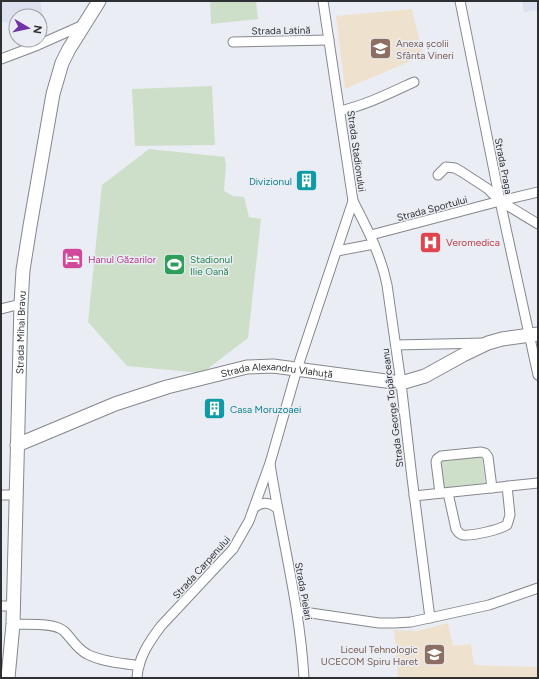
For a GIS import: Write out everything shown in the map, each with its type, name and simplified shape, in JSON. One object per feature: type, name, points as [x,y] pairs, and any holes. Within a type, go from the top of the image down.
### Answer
[{"type":"main road","name":"Strada Mihai Bravu","points":[[8,678],[13,624],[7,606],[15,495],[21,304],[24,270],[50,108],[62,63],[83,25],[99,1]]},
{"type":"main road","name":"Strada Alexandru Vlahuță","points":[[17,445],[115,404],[167,388],[253,366],[273,366],[401,383],[425,376],[462,354],[488,343],[502,339],[534,334]]},
{"type":"street","name":"Strada Stadionului","points":[[297,369],[353,201],[323,1]]},
{"type":"street","name":"Strada Praga","points":[[460,1],[500,201],[534,334],[538,375]]},
{"type":"street","points":[[1,59],[38,45],[83,25]]},
{"type":"street","name":"Strada Latină","points":[[233,42],[329,40]]},
{"type":"street","points":[[340,111],[373,101],[414,82]]},
{"type":"street","points":[[438,175],[446,167],[456,168],[488,189],[500,201],[538,224]]},
{"type":"street","name":"Strada Sportului","points":[[370,236],[538,192]]},
{"type":"street","name":"Strada George Topârceanu","points":[[353,201],[374,244],[385,273],[401,383],[430,618]]},
{"type":"street","points":[[337,251],[374,244]]},
{"type":"street","points":[[1,309],[21,304]]},
{"type":"street","points":[[396,345],[488,343]]},
{"type":"street","name":"Strada Pielari","points":[[297,369],[270,463],[297,611],[304,678]]},
{"type":"street","points":[[492,488],[488,457],[486,453],[481,452],[441,456],[436,459],[444,493],[456,529],[458,533],[463,535],[470,535],[502,528],[507,525],[510,515],[506,486]]},
{"type":"street","name":"Strada Carpenului","points":[[137,678],[138,666],[143,654],[161,626],[210,576],[233,549],[244,532],[270,463]]},
{"type":"street","points":[[414,496],[538,483]]},
{"type":"street","points":[[1,494],[15,495]]},
{"type":"street","points":[[255,506],[263,503],[277,508]]},
{"type":"street","points":[[297,611],[395,624],[489,605],[538,588]]},
{"type":"street","points":[[13,624],[57,627],[65,632],[78,648],[88,655],[138,666]]},
{"type":"shaded area","points":[[1,1],[40,1],[41,8],[8,8],[8,22],[1,22]]},
{"type":"shaded area","points":[[522,1],[538,1],[538,10],[524,12]]},
{"type":"shaded area","name":"Anexa școlii Sfânta Vineri","points":[[412,9],[423,56],[345,89],[336,16]]},
{"type":"shaded area","name":"Liceul Tehnologic UCECOM Spiru Haret","points":[[448,623],[453,646],[471,644],[474,665],[538,667],[538,678],[398,678],[394,630],[417,631]]},
{"type":"green space","points":[[210,1],[256,1],[258,19],[211,24]]},
{"type":"green space","points":[[212,86],[215,145],[135,146],[132,89]]},
{"type":"green space","name":"Stadionul Ilie Oană","points":[[149,149],[225,157],[224,191],[233,196],[244,197],[249,217],[261,219],[248,338],[202,373],[127,366],[88,322],[102,185]]},
{"type":"green space","points":[[482,456],[485,483],[443,488],[440,460]]},
{"type":"place","name":"Anexa școlii Sfânta Vineri","points":[[381,49]]},
{"type":"place","name":"Divizionul","points":[[307,181]]},
{"type":"place","name":"Veromedica","points":[[431,242]]},
{"type":"place","name":"Hanul Găzarilor","points":[[72,259]]},
{"type":"place","name":"Stadionul Ilie Oană","points":[[175,265]]},
{"type":"place","name":"Casa Moruzoaei","points":[[215,409]]},
{"type":"place","name":"Liceul Tehnologic UCECOM Spiru Haret","points":[[434,655]]}]
